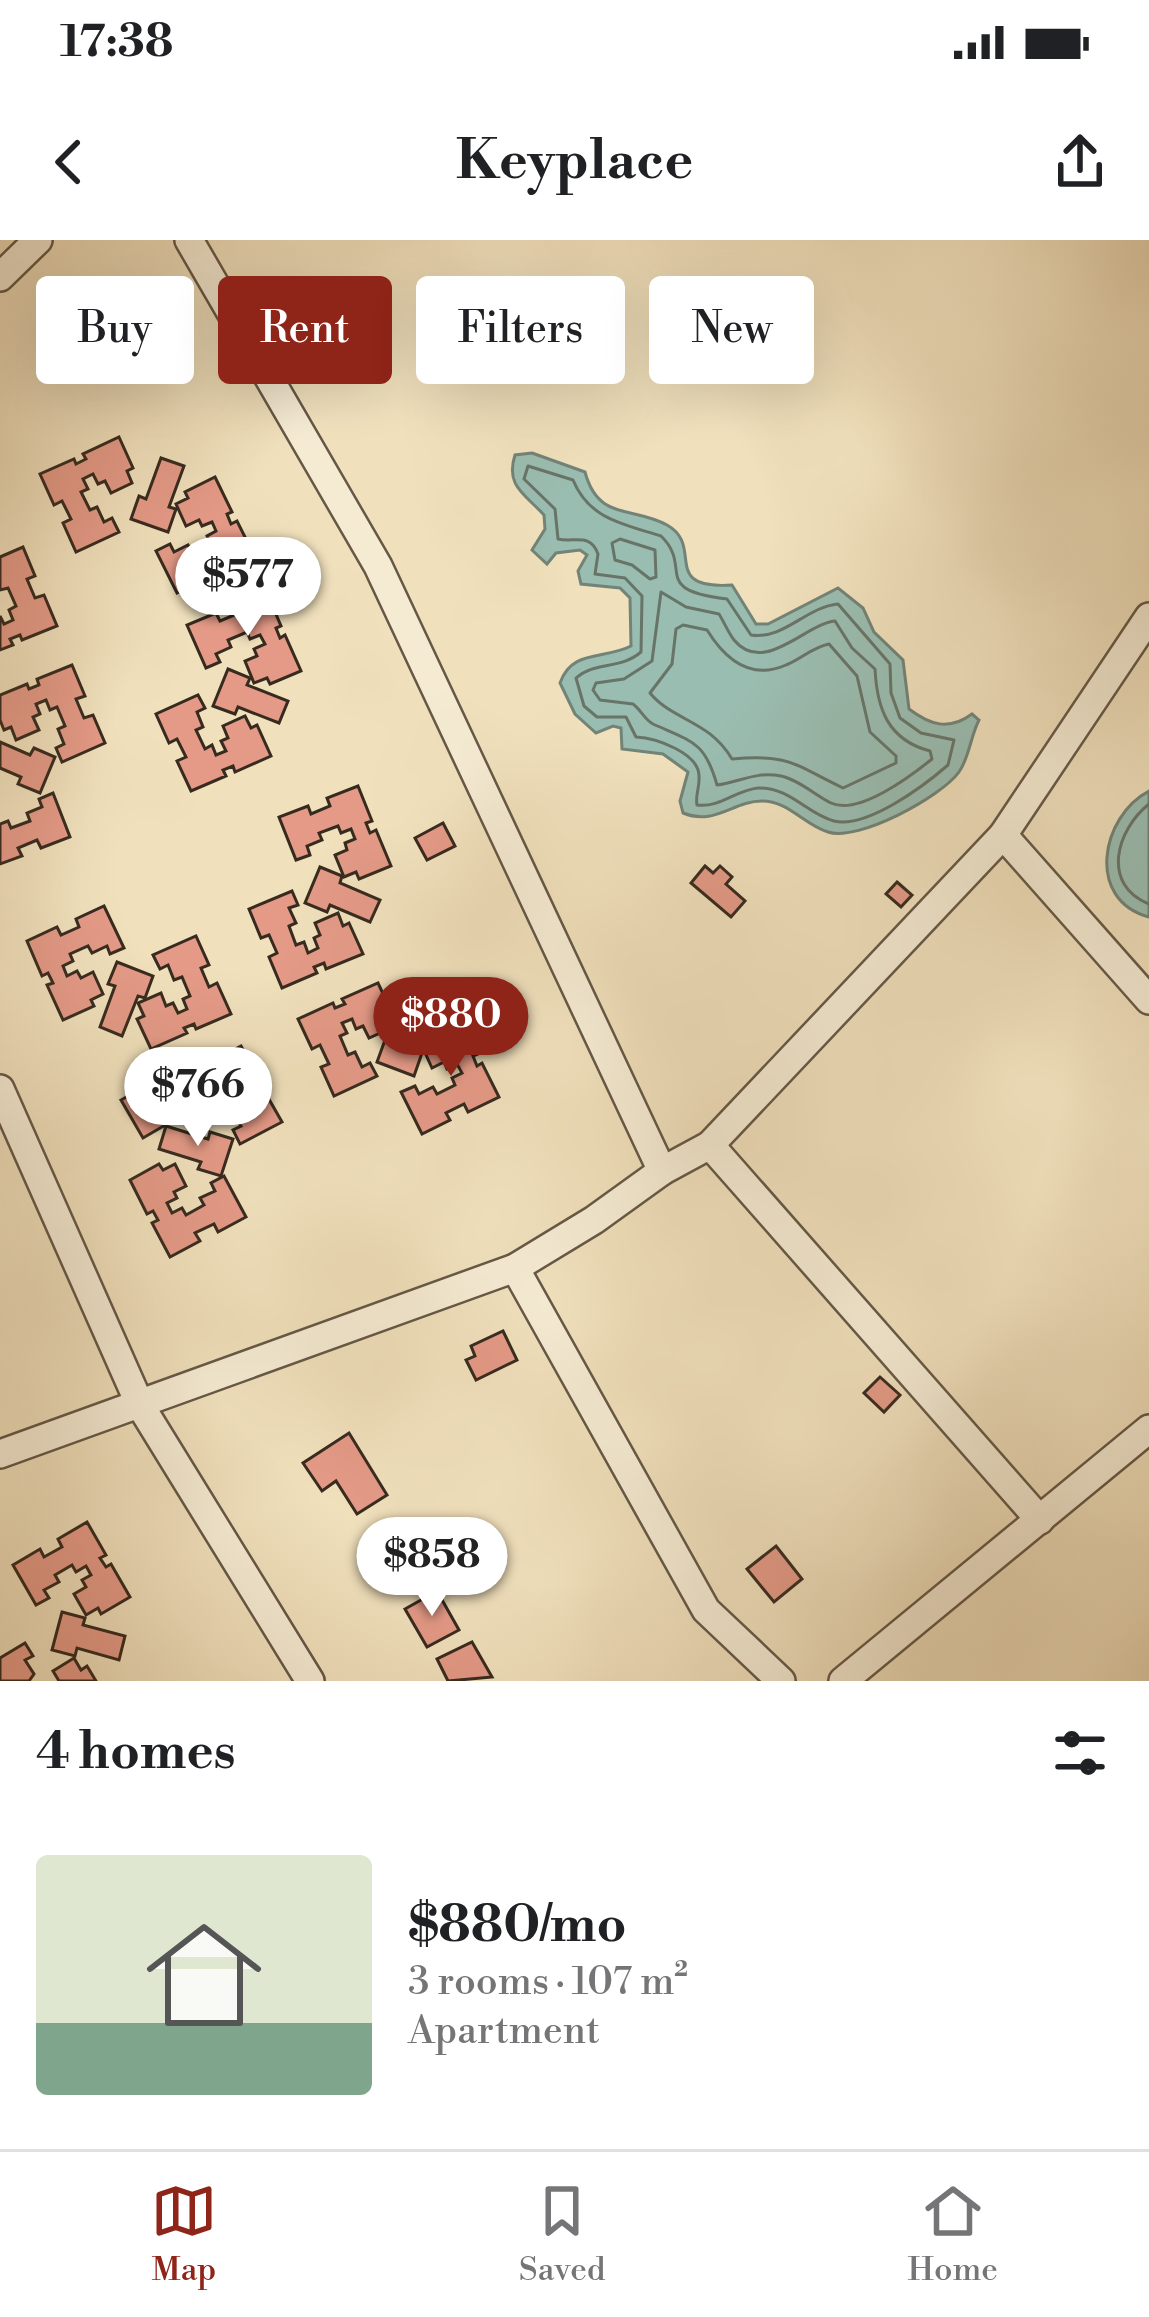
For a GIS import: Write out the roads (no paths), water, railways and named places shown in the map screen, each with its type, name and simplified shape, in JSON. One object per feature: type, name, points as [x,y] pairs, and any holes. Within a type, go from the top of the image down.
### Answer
[{"type":"street","points":[[0,277],[38,240]]},
{"type":"street","points":[[189,240],[378,566],[662,1171]]},
{"type":"street","points":[[0,1454],[515,1268],[662,1171],[710,1145],[1004,835],[1146,630]]},
{"type":"street","points":[[1004,835],[1149,1000]]},
{"type":"street","points":[[0,1089],[140,1405],[310,1681]]},
{"type":"street","points":[[710,1145],[1040,1520]]},
{"type":"street","points":[[515,1268],[706,1610],[781,1681]]},
{"type":"street","points":[[843,1681],[1149,1429]]},
{"type":"water","points":[[532,453],[585,472],[591,488],[607,505],[667,525],[683,544],[689,574],[710,585],[732,585],[756,624],[768,624],[838,588],[863,608],[874,632],[903,660],[909,709],[940,724],[972,714],[979,720],[959,772],[898,815],[842,833],[819,829],[772,802],[752,802],[705,817],[683,813],[680,801],[688,772],[663,754],[622,749],[621,728],[596,733],[575,714],[560,683],[580,660],[631,646],[630,598],[620,588],[581,584],[578,571],[587,555],[580,550],[556,553],[547,564],[532,550],[545,529],[544,515],[519,489],[513,466],[515,455]]},
{"type":"water","points":[[1149,791],[1149,917],[1129,908],[1115,894],[1107,857],[1120,819]]}]
